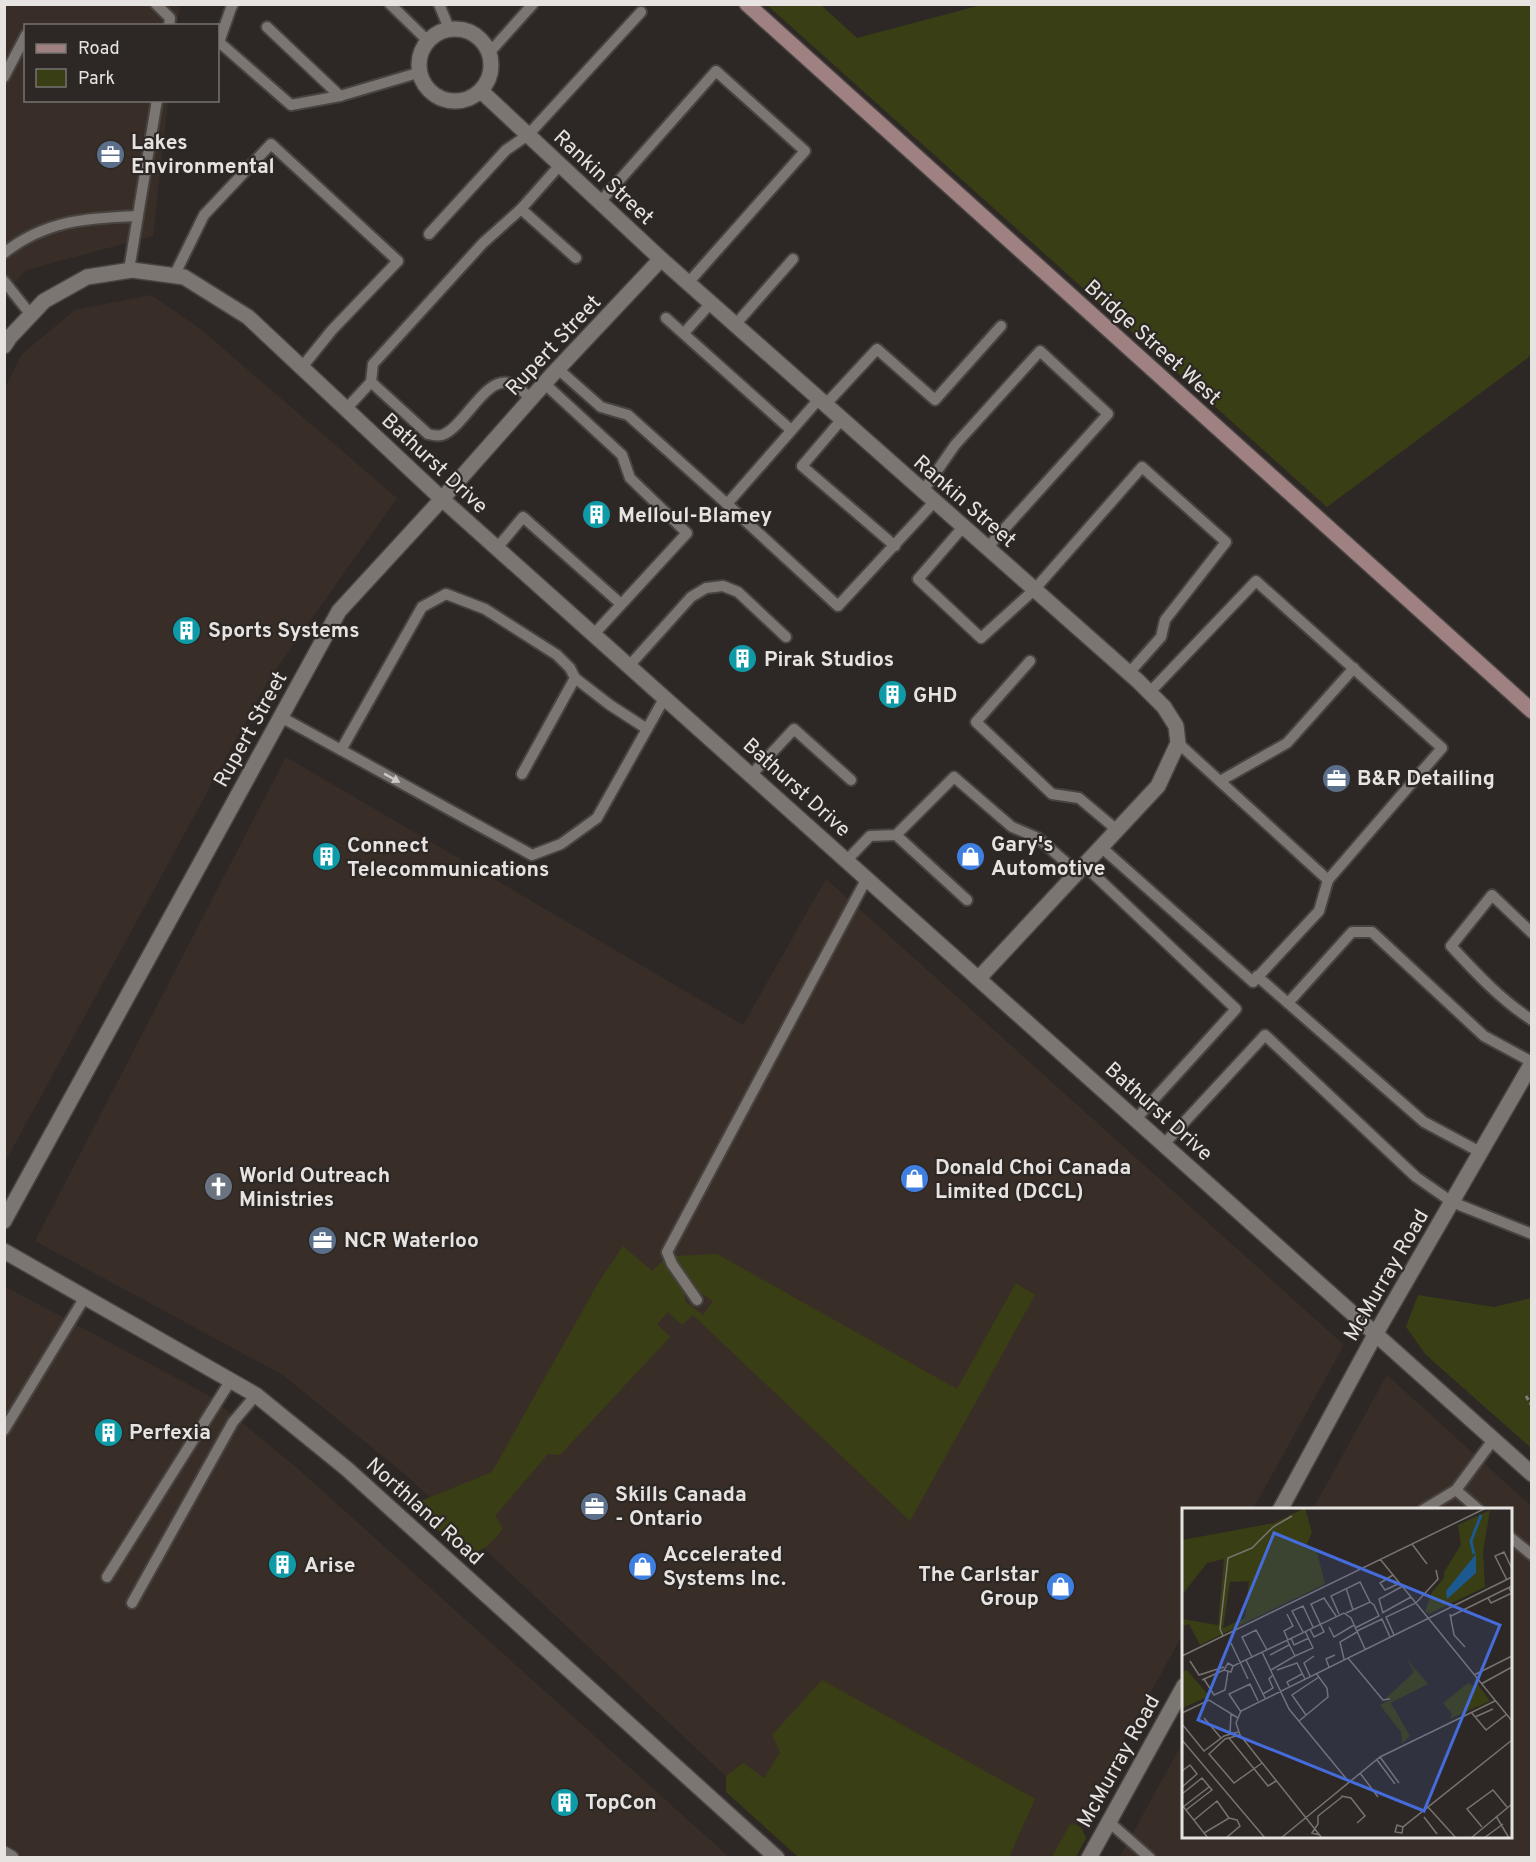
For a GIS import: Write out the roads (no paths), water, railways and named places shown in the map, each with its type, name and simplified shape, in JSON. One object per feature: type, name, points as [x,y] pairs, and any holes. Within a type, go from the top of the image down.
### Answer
[{"type":"street","name":"Bridge Street West","points":[[747,4],[1532,711]]},
{"type":"street","points":[[458,29],[474,34],[485,45],[489,53],[491,66],[488,80],[481,91],[462,101],[441,98],[430,90],[423,80],[419,66],[421,53],[428,41],[441,32],[450,31],[458,29]]},
{"type":"street","name":"Rankin Street","points":[[481,91],[661,260],[1129,673],[1164,707],[1176,726],[1178,743]]},
{"type":"street","name":"Rupert Street","points":[[4,1221],[339,611],[558,369],[661,260]]},
{"type":"street","name":"Bathurst Drive","points":[[6,337],[44,301],[87,277],[129,270],[184,277],[248,316],[442,499],[1532,1474]]},
{"type":"street","points":[[979,978],[1158,786],[1178,743]]},
{"type":"street","name":"McMurray Road","points":[[1281,1508],[1376,1334],[1532,1062]]},
{"type":"street","name":"Northland Road","points":[[4,1251],[256,1395],[346,1469],[777,1857]]},
{"type":"street","name":"McMurray Road","points":[[1089,1857],[1182,1690]]},
{"type":"street","points":[[4,1854],[11,1857]]},
{"type":"lane","points":[[156,4],[170,18],[169,24]]},
{"type":"lane","points":[[233,4],[219,42],[291,105],[340,96],[421,72]]},
{"type":"lane","points":[[390,4],[428,41]]},
{"type":"lane","points":[[439,4],[450,31]]},
{"type":"lane","points":[[514,26],[521,4]]},
{"type":"lane","points":[[489,53],[533,4]]},
{"type":"lane","points":[[429,234],[506,150],[528,135],[641,12]]},
{"type":"lane","points":[[267,27],[340,96]]},
{"type":"lane","points":[[4,77],[24,39]]},
{"type":"lane","points":[[600,202],[716,71],[805,151],[688,283]]},
{"type":"lane","points":[[129,270],[157,102]]},
{"type":"lane","points":[[174,276],[204,215],[271,144],[398,261],[332,330],[302,367]]},
{"type":"lane","points":[[346,409],[371,382],[373,364],[483,243],[521,209],[560,165]]},
{"type":"lane","points":[[521,209],[576,258]]},
{"type":"lane","points":[[4,253],[20,241],[46,228],[88,218],[138,216]]},
{"type":"lane","points":[[735,325],[793,259]]},
{"type":"lane","points":[[4,281],[30,315]]},
{"type":"lane","points":[[684,333],[711,303]]},
{"type":"lane","points":[[666,318],[791,430]]},
{"type":"lane","points":[[727,504],[791,430],[877,349],[935,399],[1001,326]]},
{"type":"lane","points":[[558,369],[601,407],[628,415],[838,606],[895,546],[929,496],[955,445],[1040,351],[1108,414],[987,548]]},
{"type":"lane","points":[[371,382],[428,434],[441,436],[452,429],[491,386],[502,383],[512,384],[531,399]]},
{"type":"lane","points":[[545,384],[622,455],[630,478],[687,533],[594,634]]},
{"type":"lane","points":[[842,419],[802,466],[895,546]]},
{"type":"lane","points":[[963,527],[918,579],[981,638],[1034,590],[1142,467],[1226,543],[1165,620],[1161,637],[1129,673]]},
{"type":"lane","points":[[497,548],[523,517],[621,604]]},
{"type":"lane","points":[[1101,847],[1253,982],[1318,910],[1328,880],[1442,748],[1256,581],[1149,693]]},
{"type":"lane","points":[[629,666],[691,597],[706,588],[723,586],[738,592],[786,637]]},
{"type":"lane","points":[[341,750],[422,607],[446,594],[485,609],[557,655],[570,668],[575,678],[610,705],[647,729]]},
{"type":"lane","points":[[1030,661],[976,722],[1052,794],[1079,798],[1117,830]]},
{"type":"lane","points":[[1220,781],[1287,742],[1354,668]]},
{"type":"lane","points":[[522,774],[575,678]]},
{"type":"lane","points":[[281,717],[532,855],[561,844],[597,818],[665,698]]},
{"type":"lane","points":[[751,775],[794,729],[851,780]]},
{"type":"lane","points":[[1178,743],[1328,880]]},
{"type":"lane","points":[[847,860],[870,836],[896,835],[954,777],[1012,827],[1038,838],[1081,869],[1236,1009],[1136,1119]]},
{"type":"lane","points":[[896,835],[967,900]]},
{"type":"lane","points":[[697,1300],[672,1264],[667,1252],[867,878]]},
{"type":"lane","points":[[1532,933],[1492,895],[1451,946],[1499,995],[1532,1020]]},
{"type":"lane","points":[[1288,1003],[1352,932],[1372,932],[1484,1036],[1532,1062]]},
{"type":"lane","points":[[1257,976],[1424,1122],[1480,1152]]},
{"type":"lane","points":[[1164,1144],[1265,1035],[1416,1177],[1452,1202],[1532,1234]]},
{"type":"lane","points":[[4,1430],[85,1297]]},
{"type":"lane","points":[[107,1577],[231,1380]]},
{"type":"lane","points":[[132,1603],[233,1422],[256,1395]]},
{"type":"lane","points":[[1425,1508],[1456,1490],[1493,1440]]},
{"type":"lane","points":[[1456,1490],[1478,1508]]},
{"type":"lane","points":[[1512,1539],[1532,1555]]},
{"type":"lane","points":[[1109,1822],[1150,1857]]},
{"type":"place","name":"Lakes Environmental","points":[[110,154]]},
{"type":"place","name":"Melloul-Blamey","points":[[597,515]]},
{"type":"place","name":"Sports Systems","points":[[187,630]]},
{"type":"place","name":"Pirak Studios","points":[[743,659]]},
{"type":"place","name":"GHD","points":[[892,695]]},
{"type":"place","name":"B&R Detailing","points":[[1336,778]]},
{"type":"place","name":"Gary's Automotive","points":[[970,856]]},
{"type":"place","name":"Connect Telecommunications","points":[[326,857]]},
{"type":"place","name":"Donald Choi Canada Limited (DCCL)","points":[[914,1179]]},
{"type":"place","name":"World Outreach Ministries","points":[[218,1187]]},
{"type":"place","name":"NCR Waterloo","points":[[323,1240]]},
{"type":"place","name":"Perfexia","points":[[108,1432]]},
{"type":"place","name":"Skills Canada - Ontario","points":[[594,1506]]},
{"type":"place","name":"Arise","points":[[283,1565]]},
{"type":"place","name":"Accelerated Systems Inc.","points":[[642,1566]]},
{"type":"place","name":"The Carlstar Group","points":[[1060,1586]]},
{"type":"place","name":"TopCon","points":[[564,1802]]}]
